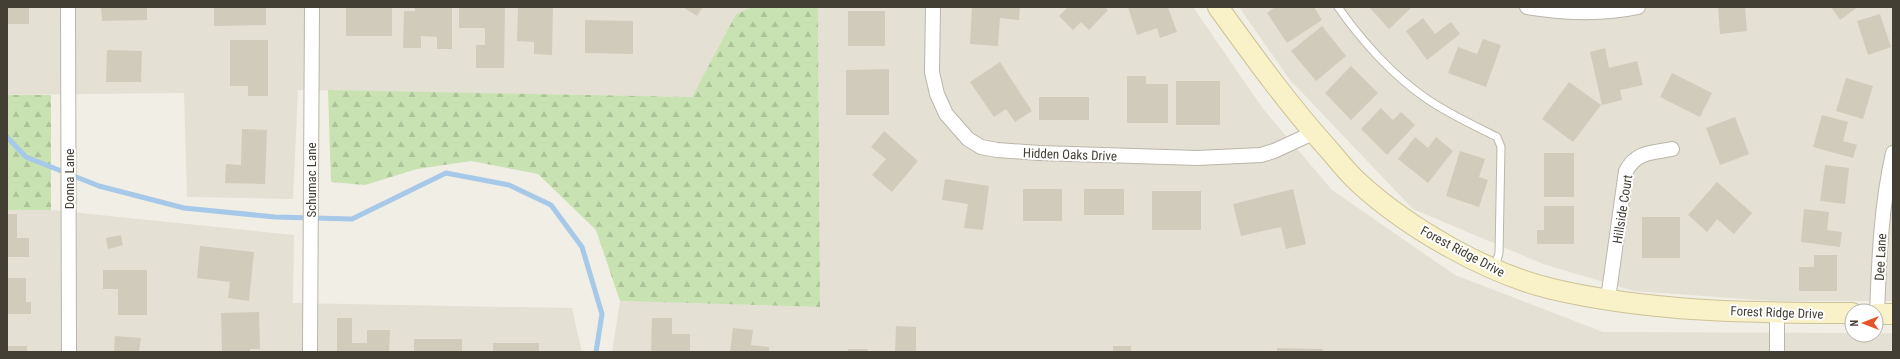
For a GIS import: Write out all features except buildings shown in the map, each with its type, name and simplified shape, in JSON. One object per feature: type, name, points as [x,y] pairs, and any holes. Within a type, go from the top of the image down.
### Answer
[{"type":"main road","name":"Forest Ridge Drive","points":[[1218,7],[1313,133],[1358,182],[1385,205],[1467,256],[1511,275],[1552,289],[1608,299],[1687,309],[1777,313],[1844,313]]},
{"type":"street","name":"Donna Lane","points":[[68,7],[69,352]]},
{"type":"street","name":"Schumac Lane","points":[[310,352],[312,7]]},
{"type":"street","name":"Hidden Oaks Drive","points":[[933,7],[932,72],[937,94],[946,114],[968,139],[981,146],[997,150],[1040,153],[1197,158],[1261,155],[1274,151],[1313,133]]},
{"type":"street","points":[[1527,7],[1551,11],[1589,13],[1619,11],[1638,7]]},
{"type":"street","name":"Hillside Court","points":[[1608,299],[1626,171],[1631,163],[1639,156],[1672,149]]},
{"type":"street","name":"Dee Lane","points":[[1882,303],[1880,234],[1887,180],[1893,153]]},
{"type":"street","points":[[1777,313],[1777,352]]},
{"type":"lane","points":[[1338,7],[1382,60],[1426,98],[1467,123],[1496,137],[1499,140],[1499,253],[1495,268]]},
{"type":"shaded area","points":[[7,7],[752,7],[736,14],[692,97],[298,90],[293,199],[187,197],[184,93],[7,95]]},
{"type":"shaded area","points":[[818,7],[1193,7],[1264,110],[1332,190],[1455,275],[1603,332],[1844,333],[1844,343],[1884,343],[1884,333],[1893,333],[1893,352],[612,352],[620,301],[820,307]]},
{"type":"shaded area","points":[[1239,7],[1893,7],[1893,301],[1772,301],[1634,291],[1543,264],[1413,209],[1290,80]]},
{"type":"shaded area","points":[[7,210],[51,210],[294,235],[293,303],[572,308],[582,352],[7,352]]},
{"type":"green space","points":[[752,7],[818,7],[820,307],[620,301],[596,230],[538,174],[471,161],[417,169],[365,185],[331,182],[328,90],[692,97],[736,14]]},
{"type":"green space","points":[[7,95],[51,95],[51,210],[7,210]]},
{"type":"waterway","points":[[7,137],[26,157],[99,186],[184,208],[275,217],[352,219],[446,173],[509,185],[551,205],[582,247],[602,314],[596,352]]}]
